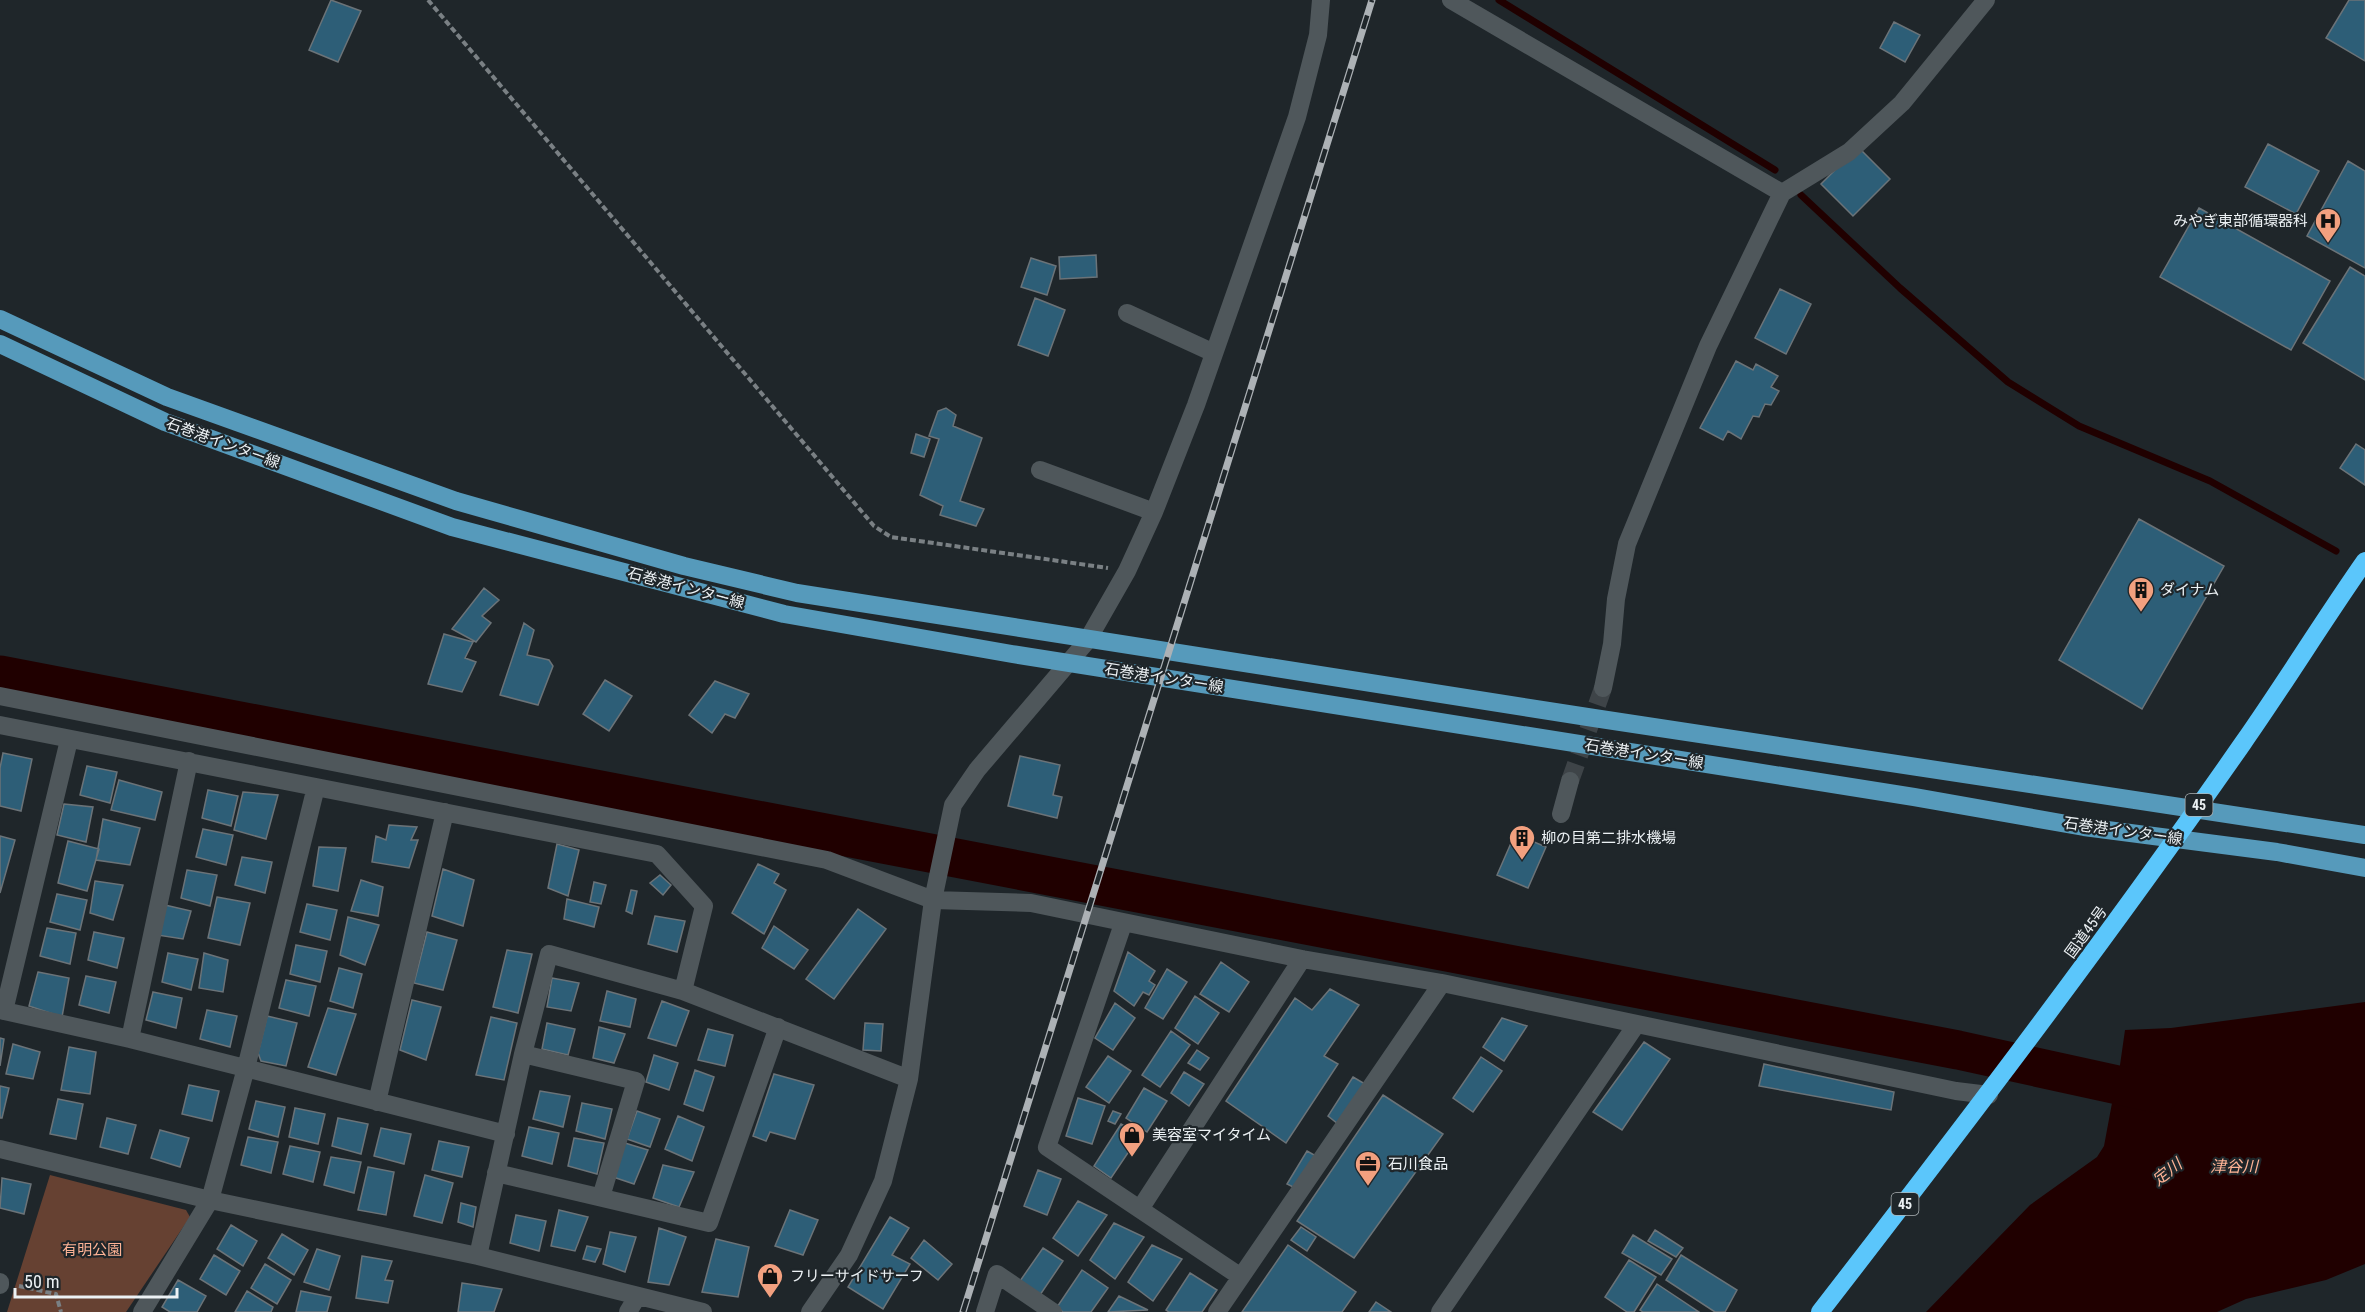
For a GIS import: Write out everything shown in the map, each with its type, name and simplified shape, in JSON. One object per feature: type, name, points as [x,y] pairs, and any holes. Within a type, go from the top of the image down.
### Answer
[{"type":"highway","name":"国道45号","points":[[1820,1312],[2026,1044],[2197,808],[2365,561]]},
{"type":"main road","name":"石巻港インター線","points":[[0,319],[167,397],[456,501],[684,566],[798,593],[1316,675],[2365,835]]},
{"type":"main road","name":"石巻港インター線","points":[[0,344],[165,422],[452,527],[784,614],[1012,654],[1914,797],[2084,827],[2277,852],[2365,868]]},
{"type":"street","points":[[810,1312],[849,1255],[883,1181],[909,1079],[935,891],[953,805],[977,770],[1087,641],[1127,571],[1154,512],[1214,353],[1297,117],[1318,34],[1322,0]]},
{"type":"street","points":[[1451,0],[1782,192]]},
{"type":"street","points":[[1602,688],[1612,644],[1616,599],[1631,533],[1708,346],[1782,192],[1849,152],[1902,103],[1986,0]]},
{"type":"street","points":[[1127,313],[1214,353]]},
{"type":"street","points":[[1040,470],[1154,512]]},
{"type":"street","points":[[0,696],[827,860],[935,891],[1031,903],[1123,924],[1302,959],[1442,983],[1956,1091],[1994,1088]]},
{"type":"street","points":[[0,725],[657,854],[704,906],[683,991]]},
{"type":"street","points":[[69,740],[2,1011],[130,1039],[506,1134]]},
{"type":"street","points":[[130,1039],[189,761]]},
{"type":"street","points":[[1561,814],[1570,781]]},
{"type":"street","points":[[142,1312],[210,1200],[246,1068],[316,788]]},
{"type":"street","points":[[377,1102],[445,812]]},
{"type":"street","points":[[1123,924],[1047,1147],[1241,1277]]},
{"type":"street","points":[[478,1256],[523,1054],[549,954],[683,991],[909,1079]]},
{"type":"street","points":[[1140,1209],[1302,959]]},
{"type":"street","points":[[1216,1312],[1442,983]]},
{"type":"street","points":[[1440,1312],[1636,1025]]},
{"type":"street","points":[[496,1173],[709,1223],[778,1027]]},
{"type":"street","points":[[523,1054],[636,1081],[601,1197]]},
{"type":"street","points":[[0,1149],[210,1200],[478,1256],[633,1304],[704,1312]]},
{"type":"street","points":[[985,1312],[997,1274],[1053,1312]]},
{"type":"path","points":[[428,0],[874,526],[891,537],[1127,571]]},
{"type":"path","points":[[0,1283],[56,1294],[61,1312]]},
{"type":"green space","name":"有明公園","points":[[50,1175],[186,1210],[190,1217],[126,1312],[7,1312]]},
{"type":"water","name":"津谷川","points":[[2365,1002],[2365,1264],[2326,1280],[2246,1299],[2217,1312],[1926,1312],[2030,1205],[2097,1157],[2104,1146],[2112,1103],[2107,1099],[2110,1074],[2119,1072],[2125,1030],[2171,1028]]},
{"type":"building","points":[[331,0],[361,11],[338,62],[309,50]]},
{"type":"building","points":[[2349,0],[2365,0],[2365,61],[2326,38]]},
{"type":"building","points":[[1894,22],[1920,35],[1905,62],[1880,48]]},
{"type":"building","points":[[2268,144],[2319,171],[2296,214],[2245,187]]},
{"type":"building","points":[[1858,147],[1890,179],[1853,216],[1821,184]]},
{"type":"building","points":[[2348,161],[2365,171],[2365,268],[2307,236]]},
{"type":"building","points":[[2199,208],[2330,281],[2291,350],[2160,277]]},
{"type":"building","points":[[1096,255],[1097,277],[1060,279],[1059,257]]},
{"type":"building","points":[[1031,258],[1056,266],[1047,295],[1021,287]]},
{"type":"building","points":[[2350,267],[2365,276],[2365,380],[2303,343]]},
{"type":"building","points":[[1780,289],[1811,304],[1786,354],[1755,338]]},
{"type":"building","points":[[1035,298],[1065,310],[1048,356],[1018,345]]},
{"type":"building","points":[[1736,361],[1753,370],[1756,364],[1778,376],[1771,387],[1779,391],[1771,405],[1765,404],[1759,417],[1753,416],[1741,439],[1728,431],[1723,440],[1700,428]]},
{"type":"building","points":[[946,408],[956,415],[953,426],[982,438],[960,501],[984,509],[976,526],[940,515],[943,506],[920,495],[939,439],[929,436],[938,411]]},
{"type":"building","points":[[916,434],[930,439],[924,457],[911,453]]},
{"type":"building","points":[[2356,444],[2365,450],[2365,485],[2340,468]]},
{"type":"building","name":"ダイナム","points":[[2139,519],[2224,566],[2142,709],[2059,660]]},
{"type":"building","points":[[484,588],[499,600],[482,616],[491,623],[476,642],[452,629]]},
{"type":"building","points":[[524,623],[534,630],[527,655],[549,660],[553,666],[538,705],[500,695]]},
{"type":"building","points":[[444,634],[473,642],[465,658],[476,662],[462,692],[428,684]]},
{"type":"building","points":[[605,680],[632,696],[609,731],[583,714]]},
{"type":"building","points":[[715,681],[749,694],[735,718],[725,714],[712,733],[689,715]]},
{"type":"building","points":[[3,753],[32,759],[21,811],[0,806],[0,768]]},
{"type":"building","points":[[1020,756],[1060,765],[1053,795],[1062,797],[1057,818],[1008,806]]},
{"type":"building","points":[[87,766],[117,772],[110,803],[80,795]]},
{"type":"building","points":[[119,780],[162,792],[155,820],[111,810]]},
{"type":"building","points":[[208,790],[238,796],[231,826],[202,818]]},
{"type":"building","points":[[243,792],[278,795],[266,839],[234,830]]},
{"type":"building","points":[[64,804],[93,807],[86,842],[57,835]]},
{"type":"building","points":[[103,819],[140,828],[130,865],[96,860]]},
{"type":"building","points":[[389,825],[417,827],[411,840],[418,840],[409,868],[372,862],[376,836],[386,840]]},
{"type":"building","points":[[203,829],[233,835],[226,865],[196,857]]},
{"type":"building","name":"柳の目第二排水機場","points":[[1515,834],[1546,847],[1528,888],[1497,875]]},
{"type":"building","points":[[0,836],[15,840],[0,893]]},
{"type":"building","points":[[68,841],[99,849],[87,891],[58,883]]},
{"type":"building","points":[[557,844],[579,850],[568,896],[548,888]]},
{"type":"building","points":[[319,847],[346,848],[338,891],[313,886]]},
{"type":"building","points":[[242,857],[272,862],[265,893],[235,885]]},
{"type":"building","points":[[758,864],[779,874],[774,883],[786,890],[764,934],[732,913]]},
{"type":"building","points":[[443,869],[474,880],[463,926],[432,916]]},
{"type":"building","points":[[187,870],[217,875],[210,906],[181,898]]},
{"type":"building","points":[[660,875],[671,885],[663,895],[650,883]]},
{"type":"building","points":[[361,880],[383,887],[378,916],[351,911]]},
{"type":"building","points":[[95,881],[123,885],[113,920],[90,913]]},
{"type":"building","points":[[594,882],[606,885],[601,904],[590,902]]},
{"type":"building","points":[[631,890],[637,891],[632,914],[626,911]]},
{"type":"building","points":[[57,894],[87,900],[80,930],[50,922]]},
{"type":"building","points":[[217,897],[250,903],[240,945],[208,938]]},
{"type":"building","points":[[567,899],[599,907],[594,927],[564,919]]},
{"type":"building","points":[[307,904],[337,910],[330,940],[300,932]]},
{"type":"building","points":[[165,905],[191,911],[183,939],[157,935]]},
{"type":"building","points":[[858,909],[886,929],[834,999],[806,979]]},
{"type":"building","points":[[655,916],[685,921],[677,952],[648,944]]},
{"type":"building","points":[[348,917],[379,925],[365,965],[340,955]]},
{"type":"building","points":[[774,926],[808,950],[794,969],[762,948]]},
{"type":"building","points":[[47,928],[76,933],[70,964],[40,956]]},
{"type":"building","points":[[94,932],[124,938],[117,968],[88,960]]},
{"type":"building","points":[[427,932],[457,940],[443,990],[414,983]]},
{"type":"building","points":[[296,945],[327,951],[320,982],[290,974]]},
{"type":"building","points":[[507,950],[532,954],[518,1013],[493,1007]]},
{"type":"building","points":[[1128,952],[1155,971],[1149,981],[1155,985],[1149,995],[1143,992],[1134,1006],[1114,991]]},
{"type":"building","points":[[168,953],[198,959],[191,990],[162,982]]},
{"type":"building","points":[[204,953],[228,960],[223,992],[199,988]]},
{"type":"building","points":[[1221,962],[1249,982],[1229,1012],[1200,994]]},
{"type":"building","points":[[339,968],[362,974],[353,1008],[330,1001]]},
{"type":"building","points":[[1167,969],[1187,982],[1163,1019],[1145,1008]]},
{"type":"building","points":[[38,972],[69,978],[62,1017],[29,1006]]},
{"type":"building","points":[[86,976],[116,982],[109,1013],[79,1005]]},
{"type":"building","points":[[552,978],[579,983],[571,1011],[547,1007]]},
{"type":"building","points":[[286,980],[316,986],[309,1016],[279,1008]]},
{"type":"building","points":[[1330,989],[1359,1005],[1324,1056],[1338,1064],[1286,1143],[1226,1101],[1295,998],[1312,1010]]},
{"type":"building","points":[[607,991],[636,999],[630,1027],[600,1021]]},
{"type":"building","points":[[153,992],[182,998],[176,1028],[146,1020]]},
{"type":"building","points":[[1195,996],[1219,1013],[1198,1044],[1175,1028]]},
{"type":"building","points":[[412,1000],[441,1007],[426,1060],[400,1050]]},
{"type":"building","points":[[662,1001],[689,1011],[676,1046],[648,1038]]},
{"type":"building","points":[[1115,1003],[1135,1018],[1113,1050],[1095,1038]]},
{"type":"building","points":[[328,1008],[356,1014],[336,1075],[308,1067]]},
{"type":"building","points":[[207,1010],[237,1016],[230,1047],[200,1039]]},
{"type":"building","points":[[267,1016],[297,1023],[286,1066],[261,1061],[258,1053]]},
{"type":"building","points":[[491,1017],[517,1023],[504,1080],[476,1075]]},
{"type":"building","points":[[1502,1018],[1527,1026],[1504,1061],[1483,1047]]},
{"type":"building","points":[[547,1023],[575,1029],[568,1055],[542,1049]]},
{"type":"building","points":[[865,1023],[883,1024],[881,1051],[863,1050]]},
{"type":"building","points":[[599,1027],[625,1034],[614,1063],[593,1058]]},
{"type":"building","points":[[708,1029],[733,1035],[725,1066],[698,1060]]},
{"type":"building","points":[[1171,1031],[1190,1045],[1160,1087],[1142,1075]]},
{"type":"building","points":[[0,1038],[4,1039],[0,1066]]},
{"type":"building","points":[[1644,1042],[1670,1059],[1622,1130],[1593,1112]]},
{"type":"building","points":[[13,1044],[40,1052],[33,1079],[6,1074]]},
{"type":"building","points":[[69,1047],[96,1052],[90,1094],[61,1090]]},
{"type":"building","points":[[1197,1050],[1209,1058],[1200,1070],[1188,1063]]},
{"type":"building","points":[[654,1055],[678,1063],[669,1090],[646,1082]]},
{"type":"building","points":[[1108,1056],[1131,1071],[1109,1103],[1086,1087]]},
{"type":"building","points":[[1481,1057],[1502,1071],[1473,1112],[1453,1098]]},
{"type":"building","points":[[1764,1064],[1894,1092],[1891,1110],[1759,1086]]},
{"type":"building","points":[[695,1070],[714,1077],[703,1111],[684,1104]]},
{"type":"building","points":[[1184,1072],[1204,1084],[1189,1106],[1171,1093]]},
{"type":"building","points":[[774,1074],[814,1085],[795,1139],[770,1132],[766,1141],[753,1136]]},
{"type":"building","points":[[1353,1077],[1365,1084],[1338,1124],[1328,1116]]},
{"type":"building","points":[[189,1085],[219,1091],[212,1121],[182,1114]]},
{"type":"building","points":[[0,1086],[9,1088],[2,1118],[0,1118]]},
{"type":"building","points":[[1144,1088],[1167,1101],[1147,1132],[1126,1118]]},
{"type":"building","points":[[540,1091],[570,1096],[563,1127],[533,1119]]},
{"type":"building","points":[[1383,1095],[1443,1134],[1354,1258],[1297,1221]]},
{"type":"building","points":[[1078,1098],[1105,1106],[1092,1144],[1066,1136]]},
{"type":"building","points":[[58,1099],[83,1104],[76,1139],[50,1134]]},
{"type":"building","points":[[256,1101],[285,1107],[278,1137],[249,1129]]},
{"type":"building","points":[[582,1103],[612,1109],[605,1139],[576,1131]]},
{"type":"building","points":[[295,1108],[325,1114],[318,1144],[289,1137]]},
{"type":"building","points":[[637,1111],[660,1119],[650,1147],[627,1139]]},
{"type":"building","points":[[1113,1111],[1121,1114],[1115,1124],[1108,1121]]},
{"type":"building","points":[[678,1116],[704,1127],[692,1161],[665,1149]]},
{"type":"building","points":[[107,1118],[136,1125],[128,1154],[100,1147]]},
{"type":"building","points":[[338,1118],[368,1124],[361,1154],[332,1146]]},
{"type":"building","points":[[1121,1124],[1140,1135],[1111,1178],[1094,1166]]},
{"type":"building","points":[[529,1127],[559,1133],[552,1164],[522,1156]]},
{"type":"building","points":[[381,1128],[411,1134],[404,1164],[374,1156]]},
{"type":"building","points":[[160,1130],[189,1138],[180,1167],[151,1158]]},
{"type":"building","points":[[248,1137],[278,1142],[271,1173],[241,1165]]},
{"type":"building","points":[[574,1138],[604,1143],[597,1174],[568,1166]]},
{"type":"building","points":[[439,1141],[469,1147],[462,1177],[432,1170]]},
{"type":"building","points":[[625,1143],[648,1150],[634,1184],[613,1177]]},
{"type":"building","points":[[290,1146],[320,1152],[313,1182],[283,1174]]},
{"type":"building","points":[[1307,1151],[1316,1156],[1297,1189],[1287,1184]]},
{"type":"building","points":[[331,1157],[361,1162],[354,1193],[324,1185]]},
{"type":"building","points":[[663,1165],[694,1172],[679,1207],[653,1198]]},
{"type":"building","points":[[368,1167],[394,1172],[386,1215],[358,1210]]},
{"type":"building","points":[[1038,1170],[1061,1179],[1047,1215],[1024,1206]]},
{"type":"building","points":[[425,1175],[453,1183],[442,1223],[414,1216]]},
{"type":"building","points":[[2,1178],[31,1184],[24,1214],[0,1208]]},
{"type":"building","points":[[1078,1201],[1107,1215],[1078,1256],[1053,1238]]},
{"type":"building","points":[[461,1203],[476,1207],[473,1227],[458,1222]]},
{"type":"building","points":[[559,1210],[588,1217],[575,1251],[551,1246]]},
{"type":"building","points":[[790,1210],[818,1220],[803,1255],[775,1246]]},
{"type":"building","points":[[516,1215],[546,1221],[539,1251],[510,1243]]},
{"type":"building","points":[[890,1217],[909,1228],[892,1255],[910,1264],[883,1309],[848,1287]]},
{"type":"building","points":[[1114,1223],[1144,1237],[1115,1279],[1090,1260]]},
{"type":"building","points":[[231,1225],[257,1241],[243,1266],[217,1249]]},
{"type":"building","points":[[1301,1227],[1316,1237],[1307,1251],[1291,1240]]},
{"type":"building","points":[[659,1228],[686,1237],[669,1285],[648,1282]]},
{"type":"building","points":[[1655,1230],[1683,1248],[1676,1257],[1648,1241]]},
{"type":"building","points":[[610,1232],[636,1237],[625,1272],[603,1264]]},
{"type":"building","points":[[282,1234],[308,1250],[294,1275],[268,1258]]},
{"type":"building","points":[[1633,1235],[1672,1259],[1661,1275],[1622,1253]]},
{"type":"building","points":[[716,1239],[749,1247],[738,1297],[702,1292]]},
{"type":"building","points":[[924,1240],[952,1264],[938,1280],[911,1258]]},
{"type":"building","points":[[1152,1245],[1182,1259],[1153,1301],[1128,1282]]},
{"type":"building","points":[[1288,1245],[1356,1292],[1342,1312],[1242,1312]]},
{"type":"building","points":[[587,1246],[601,1249],[595,1262],[583,1259]]},
{"type":"building","points":[[1043,1248],[1063,1261],[1040,1295],[1020,1281]]},
{"type":"building","points":[[317,1249],[340,1256],[329,1290],[304,1282]]},
{"type":"building","points":[[214,1255],[240,1271],[226,1295],[200,1279]]},
{"type":"building","points":[[1681,1255],[1737,1290],[1725,1312],[1715,1312],[1666,1280]]},
{"type":"building","points":[[362,1256],[392,1261],[385,1280],[393,1281],[388,1303],[356,1298]]},
{"type":"building","points":[[1629,1260],[1656,1277],[1634,1312],[1627,1312],[1605,1297]]},
{"type":"building","points":[[265,1264],[291,1280],[277,1304],[251,1288]]},
{"type":"building","points":[[1082,1270],[1108,1288],[1091,1312],[1063,1312],[1057,1307]]},
{"type":"building","points":[[1190,1273],[1217,1290],[1202,1312],[1169,1312],[1166,1310]]},
{"type":"building","points":[[178,1280],[206,1296],[197,1312],[170,1312],[162,1307]]},
{"type":"building","points":[[462,1283],[502,1289],[494,1312],[458,1312]]},
{"type":"building","points":[[1657,1284],[1699,1312],[1643,1312],[1640,1310]]},
{"type":"building","points":[[247,1291],[273,1307],[271,1312],[235,1312]]},
{"type":"building","points":[[301,1291],[331,1297],[327,1312],[296,1312]]},
{"type":"building","points":[[1119,1296],[1148,1310],[1108,1312]]},
{"type":"building","points":[[1376,1302],[1391,1312],[1369,1312]]},
{"type":"waterway","points":[[1499,0],[1775,170]]},
{"type":"waterway","points":[[1801,195],[1900,288],[2008,382],[2079,426],[2210,481],[2336,551]]},
{"type":"waterway","points":[[0,675],[1958,1050],[2159,1094]]},
{"type":"tunnel","points":[[1570,781],[1603,688]]},
{"type":"railway","points":[[963,1312],[1372,0]]},
{"type":"place","name":"みやぎ東部循環器科","points":[[2328,244]]},
{"type":"place","name":"ダイナム","points":[[2141,613]]},
{"type":"place","name":"柳の目第二排水機場","points":[[1522,861]]},
{"type":"place","name":"美容室マイタイム","points":[[1132,1158]]},
{"type":"place","name":"石川食品","points":[[1368,1187]]},
{"type":"place","name":"フリーサイドサーフ","points":[[770,1299]]},
{"type":"water label","name":"定川","points":[[2167,1172]]}]
